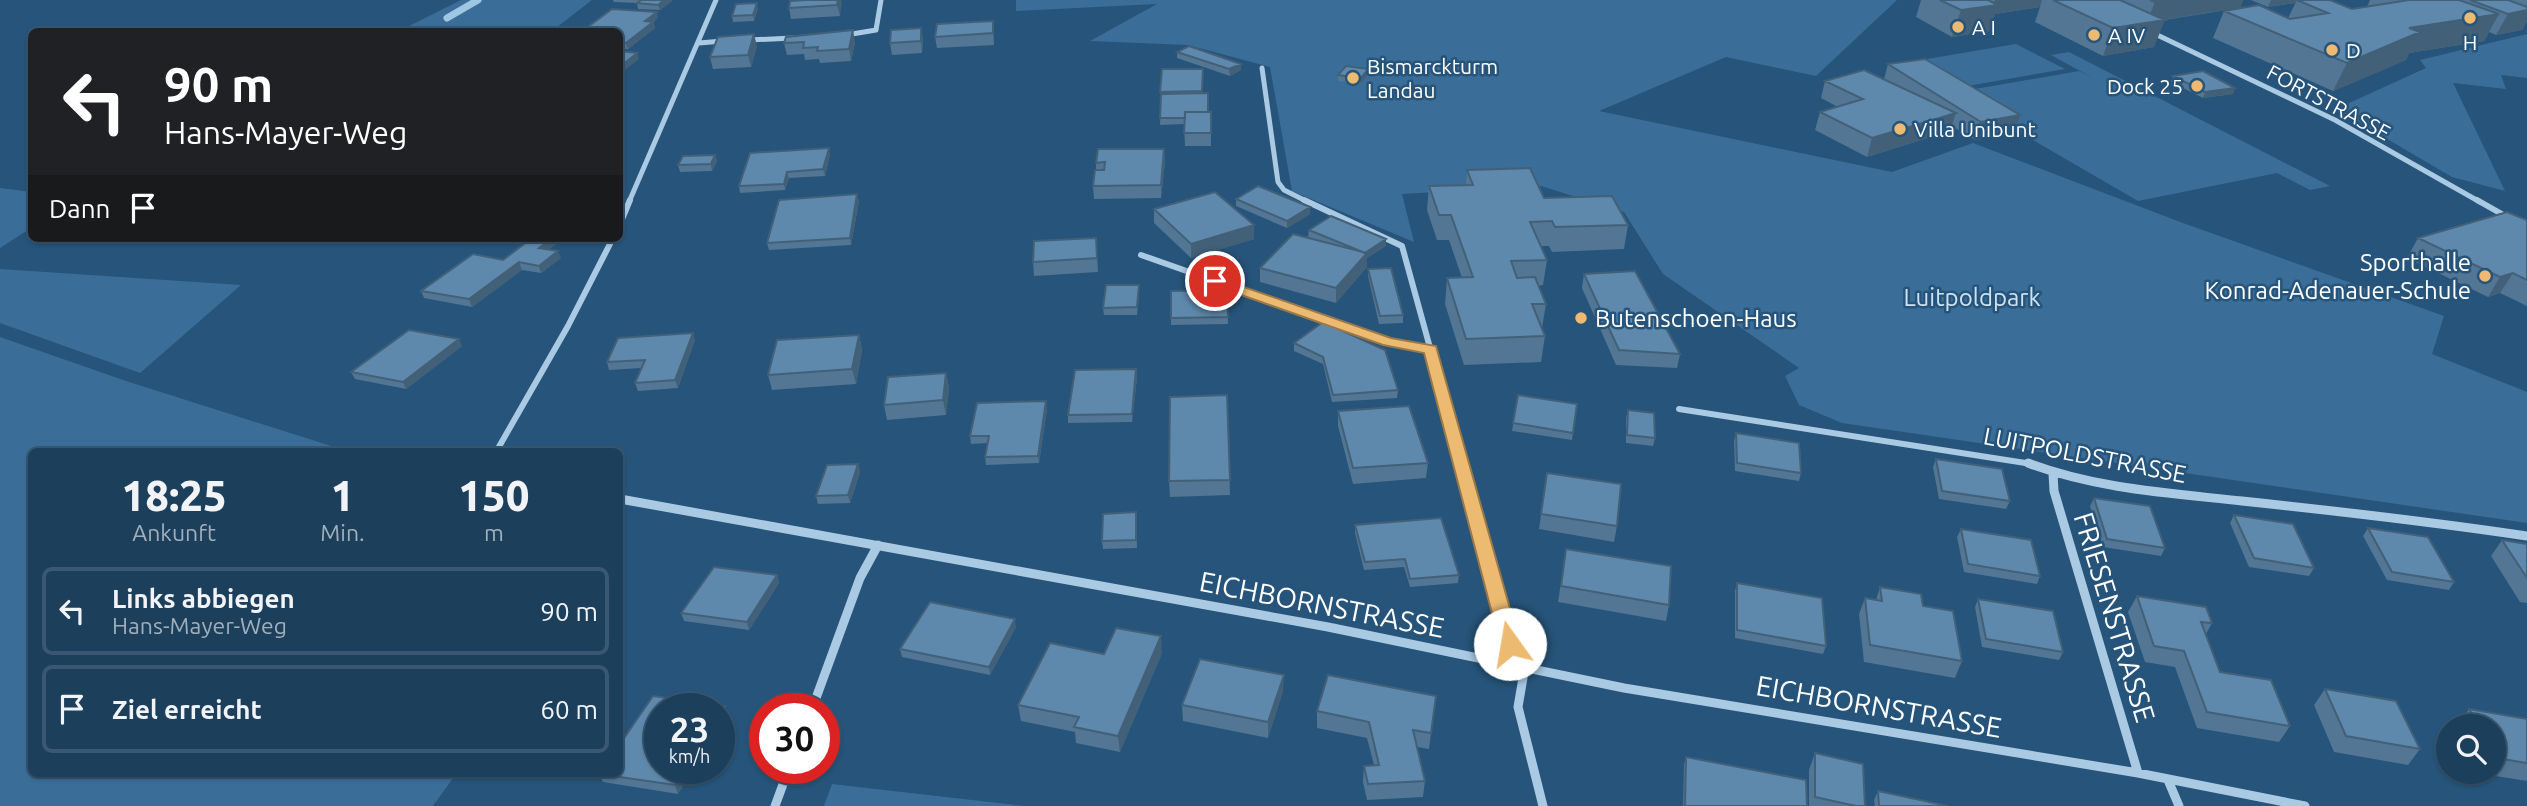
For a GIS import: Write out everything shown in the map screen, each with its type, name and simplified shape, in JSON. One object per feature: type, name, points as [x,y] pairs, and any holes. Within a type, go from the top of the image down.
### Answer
[{"type":"street","points":[[623,217],[716,0]]},
{"type":"street","points":[[838,35],[876,30],[881,0]]},
{"type":"street","name":"FORTSTRASSE","points":[[2148,30],[2335,120],[2483,206],[2513,220]]},
{"type":"street","points":[[741,40],[796,37]]},
{"type":"street","points":[[699,43],[727,41]]},
{"type":"street","points":[[1262,68],[1278,182],[1284,190],[1402,246],[1506,624],[1510,663]]},
{"type":"street","points":[[498,448],[584,296],[611,242]]},
{"type":"street","points":[[1141,255],[1388,342],[1431,349]]},
{"type":"street","name":"LUITPOLDSTRASSE","points":[[1679,410],[2026,462],[2053,474],[2160,492],[2394,517],[2527,536]]},
{"type":"street","name":"FRIESENSTRASSE","points":[[2053,474],[2054,491],[2138,773]]},
{"type":"street","name":"EICHBORNSTRASSE","points":[[623,500],[1314,624],[1624,688],[2138,773],[2305,806]]},
{"type":"street","points":[[818,693],[860,578],[878,545]]},
{"type":"street","points":[[1525,667],[1518,706],[1543,806]]},
{"type":"street","points":[[2168,780],[2179,806]]},
{"type":"street","points":[[775,806],[783,784]]},
{"type":"green space","points":[[461,0],[592,0],[556,28],[405,28]]},
{"type":"green space","name":"Luitpoldpark","points":[[1016,0],[1897,0],[1816,76],[1726,57],[1599,111],[1892,172],[1973,143],[2183,223],[2444,316],[2432,354],[2527,392],[2527,523],[1842,423],[1799,405],[1785,376],[1799,368],[1663,274],[1624,212],[1541,186],[1402,194],[1414,242],[1292,191],[1270,67],[1188,45],[1090,41],[1157,4],[1016,11]]},
{"type":"green space","points":[[2527,34],[2527,78],[2501,75],[2506,89],[2453,83],[2505,191],[2452,177],[2336,109],[2426,68],[2420,60]]},
{"type":"green space","points":[[2016,44],[2065,69],[1956,88],[1909,62]]},
{"type":"green space","points":[[2069,52],[2330,186],[2310,190],[2277,173],[2138,201],[1952,93],[2079,71],[2093,78],[2051,55]]},
{"type":"green space","points":[[0,188],[28,192],[28,230],[0,248]]},
{"type":"green space","points":[[0,269],[241,285],[140,373],[0,323]]},
{"type":"green space","points":[[0,337],[126,381],[338,448],[28,448],[28,777],[454,777],[433,806],[0,806]]},
{"type":"green space","points":[[832,784],[1025,806],[824,806]]},
{"type":"building","points":[[641,0],[664,0],[658,5],[637,3]]},
{"type":"building","points":[[838,0],[837,5],[789,8],[790,1]]},
{"type":"building","points":[[1940,0],[1988,0],[1998,5],[1961,10]]},
{"type":"building","points":[[2053,0],[2120,0],[2165,20],[2113,28]]},
{"type":"building","points":[[2297,0],[2330,0],[2352,9],[2409,0],[2459,0],[2499,14],[2409,28],[2420,32],[2347,63],[2224,11],[2259,5],[2290,19],[2328,13]]},
{"type":"building","points":[[2470,0],[2508,0],[2527,7],[2527,10],[2508,14]]},
{"type":"building","points":[[757,3],[753,15],[732,16],[736,4]]},
{"type":"building","points":[[612,9],[657,12],[645,21],[653,22],[626,43],[623,43],[623,28],[586,28]]},
{"type":"building","points":[[993,21],[993,33],[935,37],[937,24]]},
{"type":"building","points":[[921,28],[921,41],[890,43],[891,30]]},
{"type":"building","points":[[853,30],[849,49],[817,51],[818,47],[803,48],[804,42],[784,43],[786,37]]},
{"type":"building","points":[[754,34],[748,55],[710,57],[718,37]]},
{"type":"building","points":[[1189,46],[1241,64],[1229,69],[1177,52]]},
{"type":"building","points":[[623,51],[637,53],[623,65]]},
{"type":"building","points":[[1925,59],[2020,115],[1981,122],[1888,64]]},
{"type":"building","points":[[1346,66],[1368,69],[1361,78],[1338,75]]},
{"type":"building","points":[[1162,69],[1203,69],[1202,91],[1160,92]]},
{"type":"building","points":[[1864,70],[1956,113],[1872,138],[1820,112],[1863,99],[1825,81]]},
{"type":"building","points":[[2203,71],[2235,88],[2205,92],[2173,76]]},
{"type":"building","points":[[1208,93],[1208,112],[1185,112],[1185,118],[1160,118],[1161,94]]},
{"type":"building","points":[[1185,112],[1211,112],[1211,133],[1184,133]]},
{"type":"building","points":[[829,148],[823,169],[787,172],[784,184],[739,186],[750,153]]},
{"type":"building","points":[[1098,149],[1164,149],[1161,185],[1093,186],[1095,170],[1104,170],[1105,162],[1096,163]]},
{"type":"building","points":[[715,155],[711,164],[678,165],[683,156]]},
{"type":"building","points":[[1530,168],[1544,198],[1612,196],[1628,225],[1555,227],[1552,221],[1530,222],[1547,260],[1511,261],[1517,278],[1535,277],[1546,304],[1532,304],[1545,336],[1466,339],[1447,278],[1473,277],[1451,215],[1439,215],[1429,186],[1473,185],[1467,170]]},
{"type":"building","points":[[1258,186],[1310,207],[1287,221],[1236,199]]},
{"type":"building","points":[[1215,192],[1254,225],[1191,244],[1154,209]]},
{"type":"building","points":[[857,194],[850,238],[767,243],[779,200]]},
{"type":"building","points":[[2507,212],[2527,220],[2527,280],[2513,273],[2500,277],[2418,238]]},
{"type":"building","points":[[1331,216],[1386,239],[1365,253],[1309,230]]},
{"type":"building","points":[[1293,234],[1367,253],[1336,288],[1260,268]]},
{"type":"building","points":[[1096,238],[1097,258],[1033,262],[1034,241]]},
{"type":"building","points":[[527,242],[547,242],[539,248],[558,251],[539,266],[519,262],[469,299],[421,291],[473,254],[503,260]]},
{"type":"building","points":[[1391,268],[1403,315],[1380,316],[1368,269]]},
{"type":"building","points":[[1635,271],[1680,354],[1619,350],[1584,274]]},
{"type":"building","points":[[1106,285],[1139,285],[1137,307],[1103,308]]},
{"type":"building","points":[[1227,290],[1228,317],[1171,318],[1171,291]]},
{"type":"building","points":[[1323,322],[1385,350],[1398,390],[1333,395],[1323,357],[1294,343]]},
{"type":"building","points":[[409,330],[459,339],[403,382],[351,372]]},
{"type":"building","points":[[693,333],[675,380],[635,383],[645,360],[607,362],[618,338]]},
{"type":"building","points":[[859,335],[852,369],[768,375],[777,340]]},
{"type":"building","points":[[1136,369],[1132,414],[1068,415],[1075,370]]},
{"type":"building","points":[[946,373],[943,400],[884,405],[888,377]]},
{"type":"building","points":[[1227,395],[1230,480],[1169,481],[1170,397]]},
{"type":"building","points":[[1518,395],[1577,404],[1573,433],[1513,423]]},
{"type":"building","points":[[1046,401],[1038,456],[985,457],[989,436],[970,436],[977,403]]},
{"type":"building","points":[[1409,406],[1428,463],[1353,468],[1338,411]]},
{"type":"building","points":[[1628,410],[1654,413],[1655,438],[1627,435]]},
{"type":"building","points":[[1736,433],[1799,443],[1801,473],[1737,463]]},
{"type":"building","points":[[1936,459],[2002,469],[2010,501],[1942,491]]},
{"type":"building","points":[[858,464],[848,495],[816,496],[827,465]]},
{"type":"building","points":[[1547,473],[1621,484],[1617,526],[1541,514]]},
{"type":"building","points":[[2094,498],[2150,506],[2165,548],[2107,539]]},
{"type":"building","points":[[1136,512],[1136,540],[1102,541],[1103,514]]},
{"type":"building","points":[[2234,515],[2293,524],[2314,568],[2254,558]]},
{"type":"building","points":[[1441,518],[1459,575],[1410,579],[1405,559],[1365,562],[1355,525]]},
{"type":"building","points":[[2368,528],[2428,537],[2454,582],[2392,572]]},
{"type":"building","points":[[1961,529],[2031,540],[2040,576],[1968,564]]},
{"type":"building","points":[[2502,540],[2527,544],[2527,578]]},
{"type":"building","points":[[1566,549],[1671,566],[1669,605],[1561,586]]},
{"type":"building","points":[[714,567],[777,575],[747,622],[681,613]]},
{"type":"building","points":[[1737,583],[1822,598],[1826,646],[1737,630]]},
{"type":"building","points":[[1880,587],[1921,594],[1923,606],[1953,611],[1962,661],[1870,645],[1865,598],[1882,601]]},
{"type":"building","points":[[2137,596],[2206,607],[2212,623],[2201,622],[2220,672],[2271,680],[2290,726],[2207,712],[2184,651],[2154,646]]},
{"type":"building","points":[[1978,599],[2053,611],[2063,652],[1986,639]]},
{"type":"building","points":[[930,602],[1015,619],[989,667],[900,649]]},
{"type":"building","points":[[1116,628],[1161,636],[1118,736],[1074,727],[1079,717],[1018,705],[1050,643],[1104,654]]},
{"type":"building","points":[[1200,659],[1284,675],[1268,722],[1182,705]]},
{"type":"building","points":[[1328,675],[1436,696],[1431,733],[1413,730],[1425,781],[1368,784],[1364,766],[1379,765],[1369,722],[1317,711]]},
{"type":"building","points":[[2325,689],[2396,701],[2420,749],[2346,736]]},
{"type":"building","points":[[644,709],[644,781],[620,777],[623,777],[623,740]]},
{"type":"building","points":[[2469,709],[2498,714],[2472,714]]},
{"type":"building","points":[[2506,715],[2527,719],[2527,763],[2506,760]]},
{"type":"building","points":[[1815,753],[1863,764],[1865,806],[1815,797]]},
{"type":"building","points":[[1686,757],[1806,780],[1807,806],[1685,806]]},
{"type":"building","points":[[1878,791],[1948,806],[1879,806]]},
{"type":"waterway","points":[[447,18],[478,0]]},
{"type":"place","name":"H","points":[[2470,18]]},
{"type":"place","name":"A I","points":[[1958,27]]},
{"type":"place","name":"A IV","points":[[2094,35]]},
{"type":"place","name":"D","points":[[2332,50]]},
{"type":"place","name":"Bismarckturm Landau","points":[[1353,78]]},
{"type":"place","name":"Dock 25","points":[[2197,86]]},
{"type":"place","name":"Villa Unibunt","points":[[1900,129]]},
{"type":"place","name":"Sporthalle Konrad-Adenauer-Schule","points":[[2485,276]]},
{"type":"place","name":"Butenschoen-Haus","points":[[1581,318]]},
{"type":"route","points":[[1215,281],[1388,342],[1431,349],[1510,644]]}]
